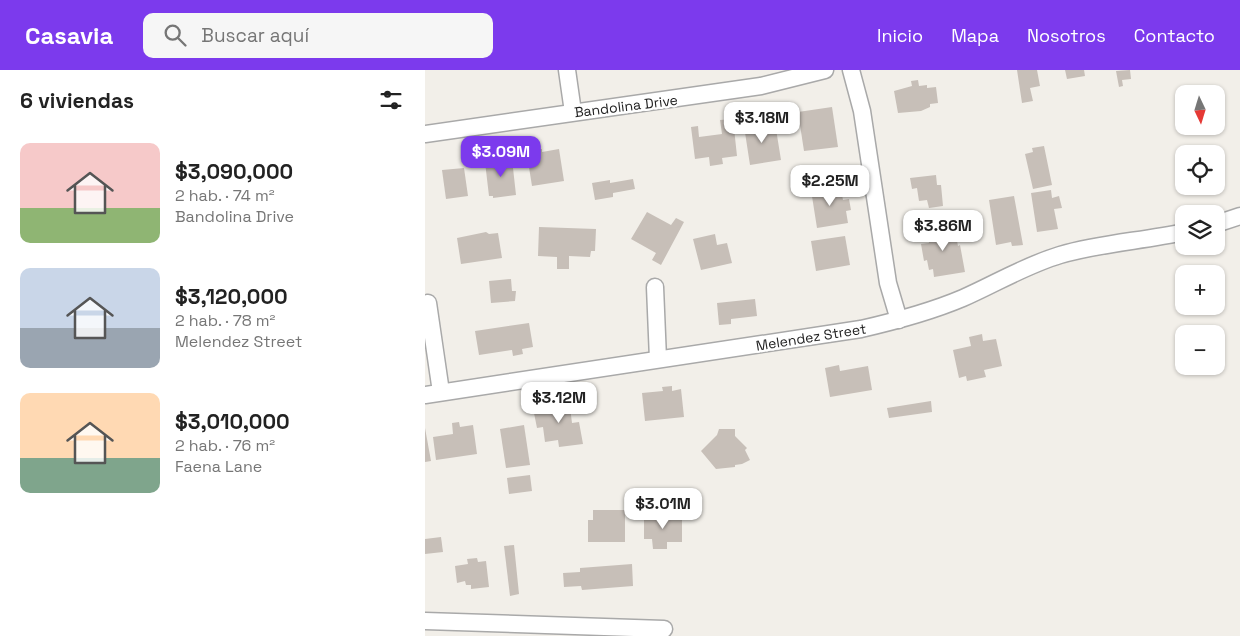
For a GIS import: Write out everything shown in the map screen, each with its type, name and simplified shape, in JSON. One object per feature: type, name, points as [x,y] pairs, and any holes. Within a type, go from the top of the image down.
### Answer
[{"type":"street","points":[[567,70],[573,112]]},
{"type":"street","name":"Bandolina Drive","points":[[425,134],[573,112],[662,102],[761,86],[825,70]]},
{"type":"street","points":[[851,70],[866,139],[888,283],[899,320]]},
{"type":"street","points":[[1225,221],[1240,216]]},
{"type":"street","name":"Melendez Street","points":[[425,395],[861,329],[899,320],[963,297],[1012,274],[1061,255],[1089,248],[1175,234]]},
{"type":"street","points":[[655,287],[658,359]]},
{"type":"street","points":[[427,302],[441,392]]},
{"type":"street","points":[[425,620],[664,629]]},
{"type":"building","points":[[1017,70],[1037,70],[1040,86],[1030,88],[1033,101],[1022,103]]},
{"type":"building","points":[[1065,70],[1084,70],[1085,76],[1067,79]]},
{"type":"building","points":[[1130,70],[1131,79],[1122,80],[1123,86],[1119,87],[1116,71]]},
{"type":"building","points":[[918,80],[919,86],[927,85],[927,88],[936,87],[938,103],[930,104],[930,107],[921,111],[898,113],[894,91],[912,86],[911,81]]},
{"type":"building","points":[[832,107],[838,147],[804,151],[798,112]]},
{"type":"building","points":[[733,119],[737,156],[722,158],[723,164],[710,166],[709,157],[695,159],[691,127],[698,126],[699,137],[722,134],[720,120]]},
{"type":"building","points":[[766,123],[767,130],[776,129],[781,160],[750,165],[744,126]]},
{"type":"building","points":[[1044,146],[1052,185],[1033,189],[1025,154],[1033,152],[1032,148]]},
{"type":"building","points":[[542,149],[542,152],[559,149],[564,181],[532,186],[527,155],[535,154],[534,150]]},
{"type":"building","points":[[504,157],[506,160],[512,159],[516,195],[493,198],[493,196],[489,196],[485,162],[499,160],[499,158]]},
{"type":"building","points":[[464,168],[468,196],[446,199],[442,170]]},
{"type":"building","points":[[936,175],[937,185],[941,185],[943,206],[929,208],[927,200],[919,201],[917,188],[912,189],[910,178]]},
{"type":"building","points":[[633,179],[635,189],[613,193],[613,197],[595,200],[592,183],[610,180],[610,183]]},
{"type":"building","points":[[840,185],[843,200],[849,199],[851,210],[846,211],[848,223],[817,228],[811,190]]},
{"type":"building","points":[[1051,190],[1052,198],[1059,196],[1062,208],[1054,209],[1058,229],[1037,232],[1031,193]]},
{"type":"building","points":[[1014,196],[1023,245],[1012,246],[1011,242],[996,245],[989,200]]},
{"type":"building","points":[[647,212],[671,225],[676,218],[684,222],[661,265],[652,260],[656,253],[631,239]]},
{"type":"building","points":[[954,225],[965,272],[934,277],[933,269],[929,270],[927,260],[924,261],[921,244],[929,243],[927,229]]},
{"type":"building","points":[[539,227],[596,229],[595,251],[591,251],[590,257],[569,256],[569,269],[557,269],[557,257],[538,256]]},
{"type":"building","points":[[486,232],[489,234],[498,233],[502,258],[461,264],[457,238]]},
{"type":"building","points":[[715,234],[717,245],[727,243],[732,263],[701,270],[693,239]]},
{"type":"building","points":[[845,236],[850,265],[816,271],[811,241]]},
{"type":"building","points":[[511,279],[512,291],[516,291],[515,301],[491,303],[489,281]]},
{"type":"building","points":[[755,299],[757,316],[731,319],[731,324],[719,325],[717,303]]},
{"type":"building","points":[[529,323],[533,347],[522,349],[523,354],[513,356],[512,350],[479,355],[475,331]]},
{"type":"building","points":[[982,334],[983,341],[996,339],[1002,366],[984,370],[986,377],[967,381],[966,376],[959,378],[953,350],[971,346],[969,337]]},
{"type":"building","points":[[839,365],[840,371],[868,366],[872,390],[830,397],[825,368]]},
{"type":"building","points":[[672,386],[672,391],[681,389],[684,417],[645,421],[642,393],[663,391],[662,387]]},
{"type":"building","points":[[569,399],[572,423],[579,422],[583,444],[559,447],[558,440],[545,442],[543,427],[537,428],[534,413],[544,412],[542,403]]},
{"type":"building","points":[[931,401],[932,412],[889,418],[887,408]]},
{"type":"building","points":[[459,422],[460,427],[473,425],[477,454],[436,460],[433,437],[453,434],[452,423]]},
{"type":"building","points":[[524,425],[530,465],[506,468],[500,429]]},
{"type":"building","points":[[425,428],[431,461],[425,462]]},
{"type":"building","points":[[719,429],[735,429],[735,436],[747,448],[745,450],[750,460],[735,465],[735,467],[716,469],[701,451],[717,435]]},
{"type":"building","points":[[530,475],[532,491],[509,494],[507,478]]},
{"type":"building","points":[[651,509],[662,509],[662,519],[682,519],[682,542],[667,542],[667,549],[653,549],[652,539],[644,539],[644,520],[652,520]]},
{"type":"building","points":[[593,510],[625,510],[625,542],[588,542],[588,520],[593,520]]},
{"type":"building","points":[[441,537],[443,552],[425,554],[425,539]]},
{"type":"building","points":[[514,545],[519,594],[510,596],[504,546]]},
{"type":"building","points":[[477,558],[478,562],[486,561],[489,587],[471,589],[471,585],[466,585],[465,581],[457,583],[455,566],[468,564],[467,559]]},
{"type":"building","points":[[632,564],[633,586],[582,590],[581,586],[564,587],[563,573],[580,572],[580,568]]}]
